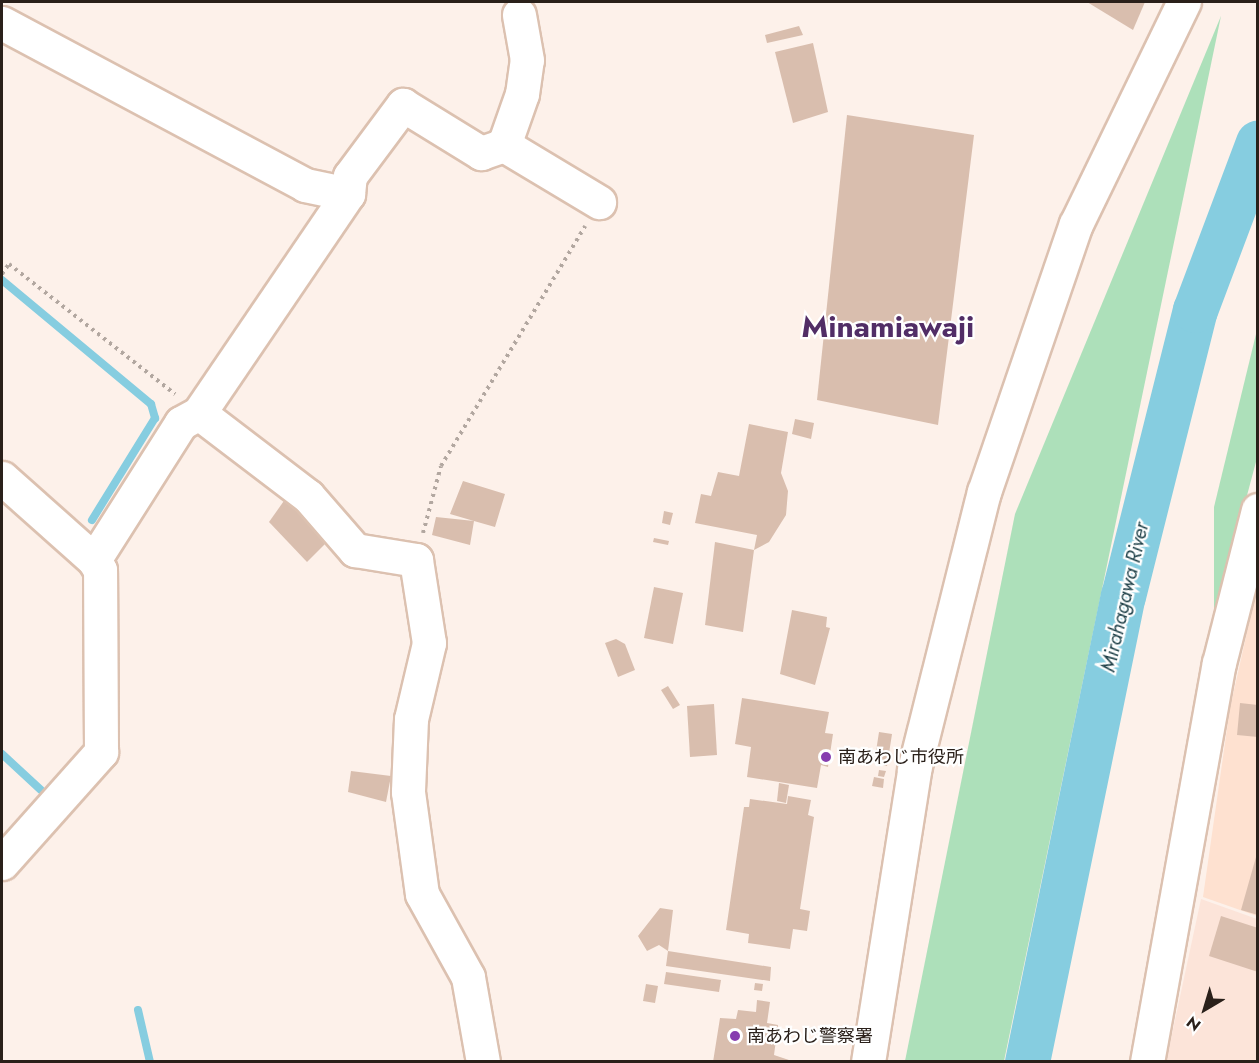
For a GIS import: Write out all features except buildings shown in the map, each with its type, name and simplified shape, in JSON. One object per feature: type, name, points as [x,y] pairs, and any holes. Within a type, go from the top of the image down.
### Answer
[{"type":"street","points":[[868,1062],[914,770],[984,492],[1076,224],[1174,6]]},
{"type":"street","points":[[504,145],[522,94],[527,60],[519,15]]},
{"type":"street","points":[[2,23],[305,185],[348,194]]},
{"type":"street","points":[[94,560],[182,423],[199,413],[348,194],[350,176],[403,105],[482,153],[504,145]]},
{"type":"street","points":[[504,145],[599,202]]},
{"type":"street","points":[[199,413],[308,496],[355,550],[416,560],[429,643],[411,719],[408,792],[422,894],[468,977],[483,1062]]},
{"type":"street","points":[[2,478],[94,560],[100,570],[101,752],[2,863]]},
{"type":"street","points":[[1147,1062],[1219,663],[1257,510]]},
{"type":"path","points":[[416,560],[441,466],[599,202]]},
{"type":"path","points":[[2,274],[9,264],[199,413]]},
{"type":"shaded area","points":[[1257,588],[1257,916],[1203,897],[1230,708]]},
{"type":"shaded area","points":[[1201,899],[1257,919],[1257,1061],[1166,1062]]},
{"type":"green space","points":[[1221,16],[1004,1061],[905,1061],[1015,514]]},
{"type":"green space","points":[[1257,330],[1257,458],[1214,619],[1214,507]]},
{"type":"waterway","name":"Mirahagawa River","points":[[1027,1062],[1123,596],[1195,310],[1258,142]]},
{"type":"waterway","points":[[2,280],[151,404],[155,418],[92,520]]},
{"type":"waterway","points":[[2,754],[41,790]]},
{"type":"waterway","points":[[138,1010],[150,1062]]},
{"type":"place","name":"南あわじ市役所","points":[[826,757]]},
{"type":"place","name":"南あわじ警察署","points":[[735,1036]]},
{"type":"district","name":"Minamiawaji","points":[[888,327]]}]
